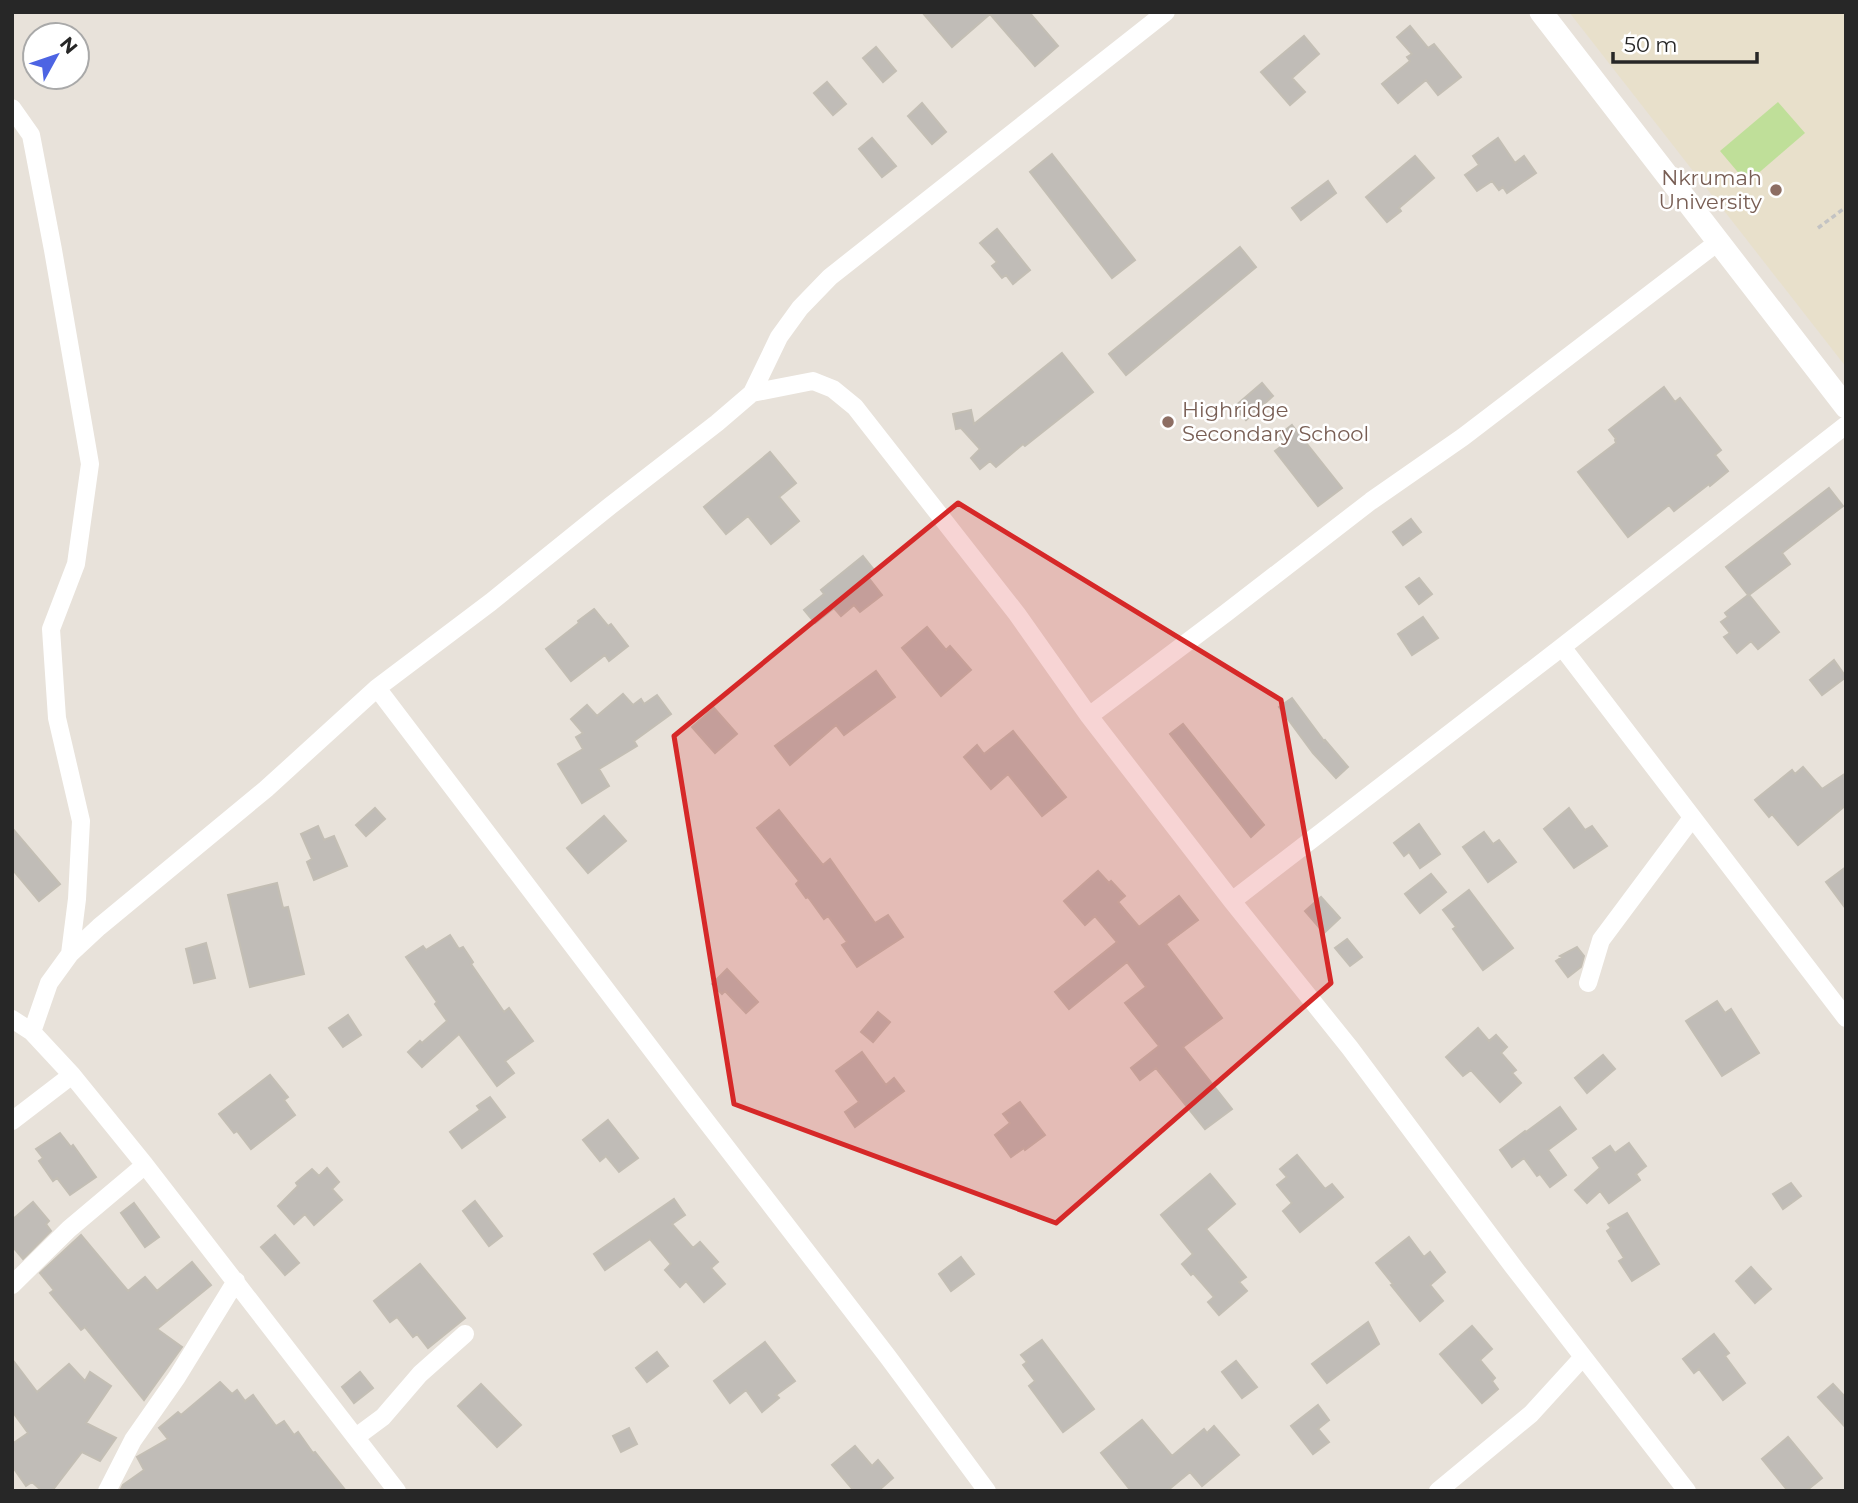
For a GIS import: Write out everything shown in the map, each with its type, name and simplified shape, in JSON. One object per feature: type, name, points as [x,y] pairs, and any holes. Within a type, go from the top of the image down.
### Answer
[{"type":"street","points":[[32,1032],[49,983],[71,954],[99,927],[266,789],[377,688],[491,602],[752,393],[779,337],[800,308],[830,277],[1166,12]]},
{"type":"street","points":[[1541,12],[1846,407]]},
{"type":"street","points":[[12,108],[31,135],[90,464],[76,564],[51,629],[57,718],[81,821],[71,954]]},
{"type":"street","points":[[1089,716],[1371,501],[1463,437],[1718,242]]},
{"type":"street","points":[[752,393],[813,381],[832,389],[855,407],[1017,614],[1089,716],[1350,1048],[1686,1491]]},
{"type":"street","points":[[1232,901],[1846,425]]},
{"type":"street","points":[[1562,647],[1846,1018]]},
{"type":"street","points":[[377,688],[684,1094],[888,1357],[987,1491]]},
{"type":"street","points":[[1588,983],[1601,940],[1692,818]]},
{"type":"street","points":[[12,1018],[32,1032],[72,1075],[236,1281],[397,1491]]},
{"type":"street","points":[[12,1121],[72,1075]]},
{"type":"street","points":[[12,1285],[69,1229],[145,1165]]},
{"type":"street","points":[[107,1491],[133,1440],[177,1377],[236,1281]]},
{"type":"street","points":[[356,1437],[383,1417],[420,1374],[465,1334]]},
{"type":"street","points":[[1438,1491],[1531,1413],[1583,1357]]},
{"type":"path","points":[[1818,228],[1846,207]]},
{"type":"highlighted area","points":[[958,503],[1281,700],[1331,983],[1056,1223],[734,1104],[674,736]]},
{"type":"shaded area","name":"Nkrumah University","points":[[1569,12],[1846,12],[1846,367]]},
{"type":"green space","points":[[1778,102],[1805,133],[1747,183],[1720,151]]},
{"type":"building","points":[[922,12],[1029,12],[1058,46],[1035,66],[990,14],[952,47]]},
{"type":"building","points":[[1410,26],[1428,48],[1434,44],[1461,77],[1438,95],[1426,80],[1398,103],[1382,84],[1410,61],[1407,57],[1412,54],[1397,37]]},
{"type":"building","points":[[1304,36],[1319,54],[1292,78],[1305,92],[1290,105],[1261,72]]},
{"type":"building","points":[[876,47],[896,71],[883,82],[863,58]]},
{"type":"building","points":[[827,82],[846,104],[833,115],[814,93]]},
{"type":"building","points":[[922,103],[946,132],[932,144],[908,116]]},
{"type":"building","points":[[872,138],[896,166],[882,177],[859,149]]},
{"type":"building","points":[[1498,138],[1515,163],[1524,156],[1536,173],[1507,193],[1503,187],[1499,190],[1492,181],[1477,191],[1465,175],[1479,165],[1473,156]]},
{"type":"building","points":[[1052,154],[1135,260],[1112,278],[1030,172]]},
{"type":"building","points":[[1415,156],[1434,178],[1387,222],[1366,197]]},
{"type":"building","points":[[1328,181],[1336,193],[1301,220],[1292,208]]},
{"type":"building","points":[[997,229],[1030,270],[1013,284],[1006,275],[1002,278],[992,266],[997,262],[980,243]]},
{"type":"building","points":[[1240,247],[1256,267],[1126,375],[1109,354]]},
{"type":"building","points":[[1062,353],[1093,392],[996,467],[990,461],[980,469],[971,458],[980,449],[961,428],[956,429],[953,414],[971,410],[974,424]]},
{"type":"building","points":[[1262,383],[1273,396],[1246,420],[1234,407]]},
{"type":"building","points":[[1664,387],[1675,402],[1680,398],[1721,450],[1715,455],[1728,471],[1674,511],[1669,505],[1628,537],[1578,472],[1616,443],[1609,430]]},
{"type":"building","points":[[1292,425],[1342,488],[1318,506],[1275,451],[1286,443],[1279,435]]},
{"type":"building","points":[[770,452],[796,483],[779,497],[799,521],[771,544],[748,516],[726,534],[704,507]]},
{"type":"building","points":[[1829,488],[1843,506],[1782,553],[1790,564],[1749,595],[1779,632],[1758,649],[1751,641],[1737,653],[1724,637],[1730,633],[1721,622],[1728,617],[1725,613],[1748,595],[1726,567]]},
{"type":"building","points":[[1411,519],[1421,532],[1403,545],[1393,532]]},
{"type":"building","points":[[863,556],[875,571],[868,577],[882,595],[860,612],[854,605],[841,616],[834,608],[815,623],[804,610],[824,594],[821,590]]},
{"type":"building","points":[[1419,578],[1432,594],[1419,604],[1406,587]]},
{"type":"building","points":[[594,609],[608,626],[611,624],[628,646],[609,661],[605,655],[571,681],[546,649]]},
{"type":"building","points":[[1423,617],[1438,638],[1412,655],[1398,634]]},
{"type":"building","points":[[927,627],[946,650],[950,646],[971,670],[941,696],[902,648]]},
{"type":"building","points":[[1834,660],[1846,677],[1822,695],[1810,680]]},
{"type":"building","points":[[876,671],[895,697],[844,735],[836,725],[790,765],[775,746]]},
{"type":"building","points":[[623,694],[633,705],[641,699],[644,704],[657,695],[671,714],[634,741],[637,746],[599,769],[609,786],[582,803],[558,764],[583,749],[576,737],[583,733],[571,719],[587,705],[597,716]]},
{"type":"building","points":[[1292,698],[1324,741],[1348,767],[1336,778],[1313,753],[1279,707]]},
{"type":"building","points":[[714,708],[737,734],[715,753],[692,727]]},
{"type":"building","points":[[1183,724],[1264,825],[1251,837],[1170,734]]},
{"type":"building","points":[[1013,731],[1066,797],[1042,816],[1008,774],[991,789],[964,757],[977,745],[984,754]]},
{"type":"building","points":[[1803,767],[1822,789],[1846,773],[1846,805],[1798,845],[1772,814],[1769,817],[1755,800],[1792,770],[1795,774]]},
{"type":"building","points":[[375,808],[385,819],[366,836],[356,825]]},
{"type":"building","points":[[1569,808],[1585,830],[1592,826],[1607,846],[1574,868],[1544,829]]},
{"type":"building","points":[[779,810],[823,865],[830,859],[875,923],[888,915],[903,937],[857,967],[842,945],[847,942],[828,916],[824,919],[808,897],[806,898],[796,884],[799,881],[757,828]]},
{"type":"building","points":[[604,816],[626,841],[588,873],[567,848]]},
{"type":"building","points":[[1419,824],[1440,854],[1420,868],[1409,852],[1404,856],[1394,843]]},
{"type":"building","points":[[318,826],[324,840],[334,836],[347,866],[314,880],[307,862],[312,859],[301,834]]},
{"type":"building","points":[[12,828],[60,884],[39,901],[12,869]]},
{"type":"building","points":[[1484,832],[1493,844],[1499,840],[1516,862],[1488,882],[1463,847]]},
{"type":"building","points":[[1846,867],[1846,909],[1826,882]]},
{"type":"building","points":[[1098,871],[1125,896],[1118,902],[1139,927],[1179,896],[1198,920],[1166,944],[1222,1018],[1183,1047],[1232,1109],[1205,1129],[1156,1068],[1140,1080],[1131,1068],[1159,1046],[1125,1003],[1146,987],[1127,962],[1069,1009],[1055,992],[1117,942],[1095,916],[1085,925],[1064,901]]},
{"type":"building","points":[[1431,874],[1446,892],[1420,913],[1405,894]]},
{"type":"building","points":[[277,883],[283,908],[288,907],[304,974],[250,987],[228,895]]},
{"type":"building","points":[[1469,890],[1513,948],[1483,970],[1453,929],[1456,927],[1443,910]]},
{"type":"building","points":[[1321,897],[1340,918],[1324,933],[1305,911]]},
{"type":"building","points":[[450,935],[459,949],[463,947],[473,962],[471,964],[504,1012],[509,1008],[533,1041],[505,1061],[514,1073],[497,1086],[459,1034],[422,1067],[408,1052],[447,1021],[406,957],[423,946],[426,950]]},
{"type":"building","points":[[1347,939],[1362,957],[1350,966],[1335,948]]},
{"type":"building","points":[[206,943],[215,978],[194,983],[186,949]]},
{"type":"building","points":[[1577,947],[1584,956],[1581,967],[1568,977],[1556,961]]},
{"type":"building","points":[[727,969],[758,1002],[746,1013],[725,991],[722,994],[712,984]]},
{"type":"building","points":[[1717,1001],[1725,1013],[1731,1009],[1759,1053],[1722,1076],[1686,1021]]},
{"type":"building","points":[[878,1012],[890,1022],[873,1042],[861,1032]]},
{"type":"building","points":[[348,1015],[361,1035],[343,1047],[329,1028]]},
{"type":"building","points":[[1478,1028],[1489,1041],[1496,1035],[1507,1047],[1501,1053],[1516,1070],[1512,1073],[1521,1083],[1500,1102],[1471,1070],[1463,1076],[1446,1057]]},
{"type":"building","points":[[862,1052],[886,1085],[894,1078],[904,1091],[855,1127],[845,1112],[859,1102],[836,1071]]},
{"type":"building","points":[[1603,1055],[1615,1069],[1587,1093],[1575,1078]]},
{"type":"building","points":[[270,1075],[288,1097],[284,1100],[295,1115],[251,1149],[219,1114]]},
{"type":"building","points":[[490,1097],[505,1117],[462,1148],[450,1132],[480,1110],[477,1106]]},
{"type":"building","points":[[1020,1102],[1045,1135],[1011,1157],[995,1135],[1010,1123],[1003,1114]]},
{"type":"building","points":[[1560,1107],[1576,1129],[1548,1150],[1566,1175],[1550,1187],[1540,1174],[1537,1176],[1524,1158],[1512,1167],[1500,1150]]},
{"type":"building","points":[[608,1120],[638,1158],[619,1172],[606,1156],[600,1161],[583,1140]]},
{"type":"building","points":[[60,1133],[71,1147],[73,1145],[96,1177],[70,1195],[57,1178],[53,1181],[39,1161],[43,1158],[36,1149]]},
{"type":"building","points":[[1629,1143],[1646,1166],[1636,1174],[1640,1180],[1609,1203],[1600,1191],[1587,1203],[1575,1190],[1600,1168],[1593,1158],[1610,1146],[1615,1153]]},
{"type":"building","points":[[1297,1155],[1325,1189],[1332,1184],[1343,1197],[1300,1232],[1283,1211],[1292,1203],[1277,1185],[1287,1177],[1280,1169]]},
{"type":"building","points":[[327,1168],[339,1182],[332,1189],[342,1200],[314,1225],[305,1214],[294,1224],[278,1206],[298,1186],[296,1183],[312,1169],[319,1176]]},
{"type":"building","points":[[1210,1174],[1235,1204],[1206,1229],[1246,1277],[1239,1282],[1247,1291],[1219,1315],[1208,1302],[1214,1297],[1182,1264],[1193,1254],[1161,1215]]},
{"type":"building","points":[[1791,1183],[1801,1196],[1783,1209],[1773,1194]]},
{"type":"building","points":[[674,1199],[685,1215],[672,1224],[693,1248],[700,1242],[718,1262],[711,1268],[725,1284],[704,1302],[686,1281],[680,1287],[665,1270],[671,1264],[650,1239],[605,1270],[594,1254]]},
{"type":"building","points":[[475,1201],[502,1236],[489,1246],[463,1211]]},
{"type":"building","points":[[33,1202],[49,1221],[46,1224],[51,1231],[23,1259],[12,1246],[12,1220]]},
{"type":"building","points":[[134,1203],[159,1237],[145,1247],[121,1213]]},
{"type":"building","points":[[1627,1213],[1659,1264],[1632,1281],[1619,1261],[1624,1258],[1607,1231],[1611,1228],[1608,1224]]},
{"type":"building","points":[[81,1235],[128,1291],[145,1277],[157,1291],[192,1262],[211,1285],[157,1329],[182,1347],[144,1400],[85,1327],[81,1330],[50,1293],[54,1290],[40,1273]]},
{"type":"building","points":[[275,1235],[299,1263],[285,1275],[261,1247]]},
{"type":"building","points":[[1409,1237],[1424,1257],[1430,1252],[1445,1272],[1430,1285],[1443,1301],[1420,1321],[1376,1263]]},
{"type":"building","points":[[961,1257],[974,1274],[951,1291],[939,1274]]},
{"type":"building","points":[[420,1264],[465,1318],[428,1348],[417,1334],[413,1337],[397,1317],[390,1322],[374,1301]]},
{"type":"building","points":[[1751,1267],[1771,1289],[1755,1303],[1736,1281]]},
{"type":"building","points":[[1368,1322],[1379,1344],[1327,1383],[1312,1364]]},
{"type":"building","points":[[1472,1326],[1492,1349],[1480,1360],[1495,1378],[1492,1381],[1498,1389],[1482,1403],[1440,1354]]},
{"type":"building","points":[[1714,1334],[1729,1353],[1725,1356],[1745,1383],[1723,1400],[1699,1369],[1694,1373],[1683,1359]]},
{"type":"building","points":[[1042,1340],[1094,1409],[1063,1432],[1029,1386],[1035,1381],[1023,1365],[1027,1362],[1021,1355]]},
{"type":"building","points":[[765,1342],[795,1381],[776,1395],[779,1398],[762,1412],[746,1390],[730,1403],[714,1381]]},
{"type":"building","points":[[657,1352],[668,1366],[647,1382],[636,1368]]},
{"type":"building","points":[[12,1359],[37,1392],[69,1364],[85,1381],[90,1372],[111,1386],[86,1423],[116,1438],[100,1461],[82,1452],[52,1491],[42,1491],[32,1482],[26,1486],[12,1466],[12,1444],[28,1433],[12,1411]]},
{"type":"building","points":[[1236,1361],[1257,1387],[1242,1398],[1222,1372]]},
{"type":"building","points":[[360,1372],[373,1388],[354,1403],[342,1387]]},
{"type":"building","points":[[220,1382],[232,1394],[237,1390],[245,1401],[253,1395],[276,1426],[284,1421],[294,1435],[298,1432],[346,1491],[120,1491],[123,1485],[144,1470],[137,1457],[168,1439],[159,1428],[178,1412],[181,1415]]},
{"type":"building","points":[[481,1384],[521,1425],[497,1447],[458,1406]]},
{"type":"building","points":[[1833,1384],[1846,1398],[1846,1428],[1818,1397]]},
{"type":"building","points":[[1318,1405],[1329,1420],[1318,1429],[1329,1442],[1313,1454],[1291,1426]]},
{"type":"building","points":[[1142,1420],[1172,1456],[1204,1429],[1207,1433],[1214,1426],[1239,1455],[1202,1486],[1190,1472],[1167,1491],[1131,1491],[1101,1453]]},
{"type":"building","points":[[629,1428],[637,1444],[621,1452],[613,1436]]},
{"type":"building","points":[[1788,1437],[1822,1478],[1806,1491],[1788,1491],[1762,1459]]},
{"type":"building","points":[[855,1446],[872,1466],[878,1460],[893,1478],[878,1491],[854,1491],[832,1465]]},
{"type":"place","name":"Nkrumah University","points":[[1776,190]]},
{"type":"place","name":"Highridge Secondary School","points":[[1168,422]]}]
